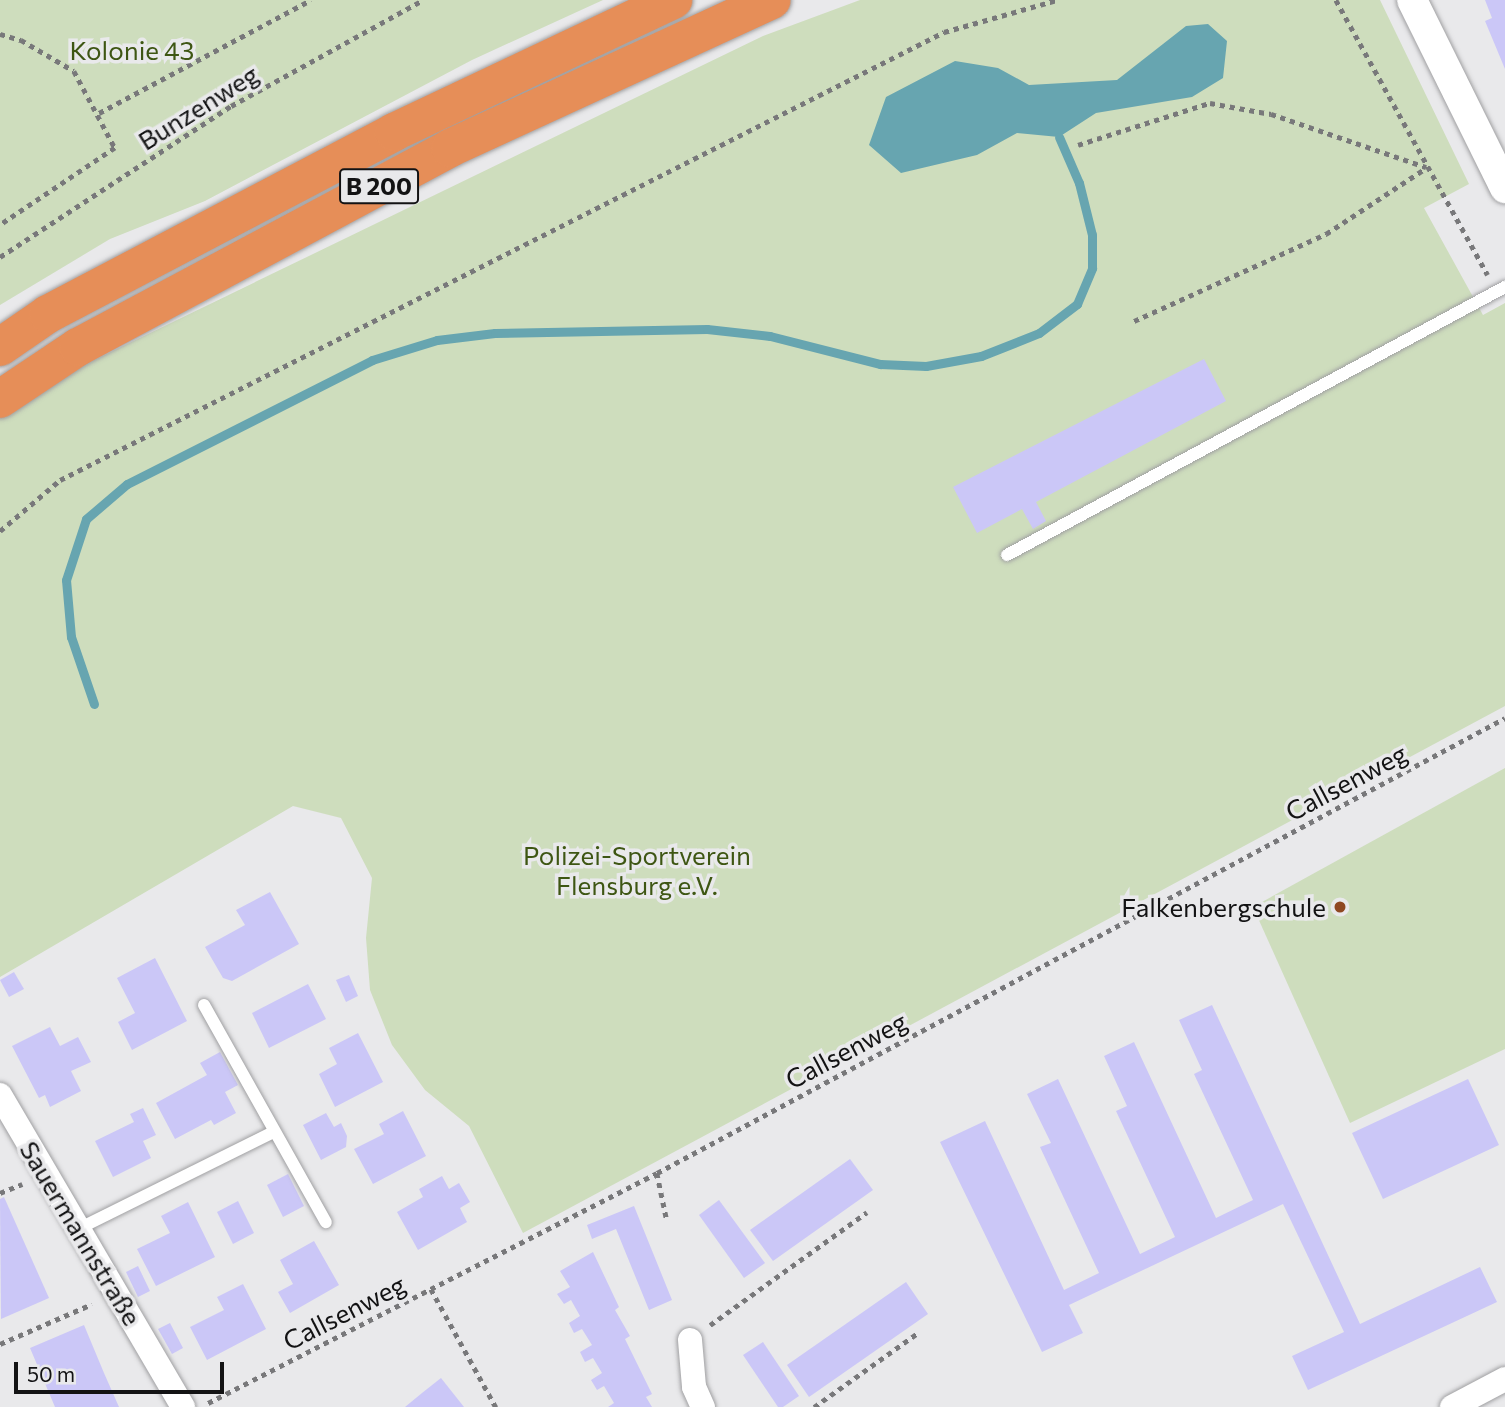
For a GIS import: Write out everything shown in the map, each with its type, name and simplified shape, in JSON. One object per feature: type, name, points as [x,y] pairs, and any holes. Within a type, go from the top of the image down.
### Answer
[{"type":"highway","name":"B 200","points":[[0,347],[48,314],[394,132],[673,0]]},
{"type":"highway","name":"B 200","points":[[0,399],[78,347],[450,148],[772,0]]},
{"type":"street","points":[[1412,0],[1505,188]]},
{"type":"street","name":"Sauermannstraße","points":[[0,1096],[183,1407]]},
{"type":"street","points":[[690,1340],[694,1387],[703,1407]]},
{"type":"street","points":[[1452,1407],[1485,1399],[1505,1379]]},
{"type":"lane","points":[[1007,555],[1502,290]]},
{"type":"lane","points":[[204,1005],[326,1222]]},
{"type":"lane","points":[[78,1229],[273,1132]]},
{"type":"path","points":[[99,113],[311,0]]},
{"type":"path","name":"Bunzenweg","points":[[0,257],[231,106],[423,0]]},
{"type":"path","points":[[0,531],[60,480],[944,32],[1057,0]]},
{"type":"path","points":[[1336,0],[1426,167],[1502,290]]},
{"type":"path","points":[[0,34],[21,40],[74,71],[99,113],[115,148],[0,225]]},
{"type":"path","points":[[1078,145],[1210,103],[1271,114],[1426,167]]},
{"type":"path","points":[[1133,321],[1326,234],[1426,167]]},
{"type":"path","name":"Callsenweg","points":[[201,1407],[657,1173],[1505,718]]},
{"type":"path","points":[[657,1173],[667,1222]]},
{"type":"path","points":[[690,1340],[867,1212]]},
{"type":"path","points":[[431,1289],[495,1407]]},
{"type":"path","points":[[0,1344],[117,1294]]},
{"type":"path","points":[[814,1407],[919,1332]]},
{"type":"green space","name":"Kolonie 43","points":[[0,0],[603,0],[472,60],[205,201],[110,239],[0,305]]},
{"type":"green space","name":"Polizei-Sportverein Flensburg e.V.","points":[[860,0],[1380,0],[1469,184],[1424,208],[1483,315],[1505,303],[1505,706],[523,1233],[469,1126],[425,1090],[392,1045],[370,990],[366,938],[372,878],[341,818],[293,806],[0,977],[0,417],[53,380],[763,36]]},
{"type":"green space","points":[[1505,768],[1505,1049],[1350,1123],[1253,907]]},
{"type":"water","points":[[1208,24],[1227,41],[1223,78],[1192,97],[1096,113],[1059,137],[1017,133],[977,155],[901,173],[869,145],[886,97],[955,61],[998,68],[1029,85],[1117,80],[1186,26]]},
{"type":"building","points":[[1485,0],[1505,0],[1505,69],[1485,21],[1492,18]]},
{"type":"building","points":[[1204,359],[1226,401],[1036,502],[1046,521],[1033,529],[1022,509],[977,533],[953,487]]},
{"type":"building","points":[[270,892],[299,944],[232,981],[223,978],[205,947],[245,925],[236,910]]},
{"type":"building","points":[[155,958],[187,1021],[132,1050],[118,1022],[135,1013],[117,978]]},
{"type":"building","points":[[14,972],[24,989],[9,997],[0,980]]},
{"type":"building","points":[[349,975],[358,996],[346,1002],[336,980]]},
{"type":"building","points":[[308,984],[326,1019],[269,1048],[252,1013]]},
{"type":"building","points":[[1212,1005],[1360,1324],[1480,1267],[1497,1302],[1308,1390],[1292,1356],[1344,1332],[1283,1204],[1069,1305],[1083,1333],[1042,1352],[940,1142],[985,1121],[1064,1290],[1099,1273],[1040,1147],[1051,1143],[1027,1094],[1058,1079],[1140,1254],[1175,1237],[1116,1111],[1127,1106],[1104,1056],[1134,1042],[1216,1218],[1253,1200],[1194,1074],[1202,1070],[1179,1020]]},
{"type":"building","points":[[50,1027],[60,1046],[78,1037],[91,1062],[71,1071],[81,1091],[50,1107],[45,1095],[39,1098],[12,1046]]},
{"type":"building","points":[[358,1033],[383,1082],[335,1107],[319,1074],[337,1064],[329,1048]]},
{"type":"building","points":[[220,1052],[238,1085],[225,1092],[236,1113],[214,1125],[211,1120],[175,1139],[156,1103],[207,1075],[200,1063]]},
{"type":"building","points":[[1468,1079],[1499,1145],[1383,1199],[1352,1133]]},
{"type":"building","points":[[143,1108],[156,1135],[143,1141],[151,1158],[113,1177],[95,1141],[134,1122],[130,1114]]},
{"type":"building","points":[[403,1111],[426,1156],[373,1184],[354,1149],[384,1134],[379,1124]]},
{"type":"building","points":[[326,1113],[334,1127],[341,1123],[347,1136],[346,1147],[321,1160],[303,1125]]},
{"type":"building","points":[[850,1159],[873,1190],[773,1261],[750,1230]]},
{"type":"building","points":[[288,1174],[304,1206],[283,1217],[267,1185]]},
{"type":"building","points":[[442,1176],[449,1189],[459,1183],[470,1202],[460,1208],[467,1222],[418,1250],[397,1212],[423,1197],[419,1189]]},
{"type":"building","points":[[4,1197],[49,1298],[1,1319],[0,1199]]},
{"type":"building","points":[[719,1200],[765,1263],[744,1278],[699,1215]]},
{"type":"building","points":[[238,1201],[254,1233],[233,1244],[217,1212]]},
{"type":"building","points":[[188,1202],[215,1257],[156,1286],[137,1249],[170,1233],[161,1216]]},
{"type":"building","points":[[634,1206],[672,1300],[649,1310],[616,1229],[592,1239],[587,1225]]},
{"type":"building","points":[[314,1241],[339,1285],[290,1313],[278,1292],[293,1284],[280,1260]]},
{"type":"building","points":[[593,1252],[619,1307],[615,1310],[630,1336],[625,1339],[652,1394],[646,1397],[652,1407],[608,1407],[614,1403],[604,1386],[597,1390],[591,1380],[602,1373],[593,1358],[585,1362],[580,1352],[592,1345],[582,1329],[574,1333],[569,1323],[580,1316],[571,1300],[564,1304],[557,1294],[570,1287],[560,1271]]},
{"type":"building","points":[[138,1266],[150,1291],[138,1297],[126,1272]]},
{"type":"building","points":[[906,1282],[928,1314],[809,1397],[787,1365]]},
{"type":"building","points":[[243,1284],[266,1329],[207,1360],[190,1327],[224,1310],[217,1297]]},
{"type":"building","points":[[170,1323],[183,1348],[172,1354],[158,1329]]},
{"type":"building","points":[[84,1325],[119,1407],[55,1407],[30,1348]]},
{"type":"building","points":[[763,1342],[799,1396],[783,1407],[778,1407],[743,1355]]},
{"type":"building","points":[[441,1378],[464,1407],[405,1407],[422,1393]]},
{"type":"waterway","points":[[94,704],[71,637],[66,580],[86,519],[127,484],[372,360],[437,340],[495,333],[707,329],[770,336],[880,364],[926,366],[981,356],[1039,333],[1077,304],[1092,268],[1092,235],[1079,183],[1059,137]]},
{"type":"place","name":"Falkenbergschule","points":[[1340,907]]}]
